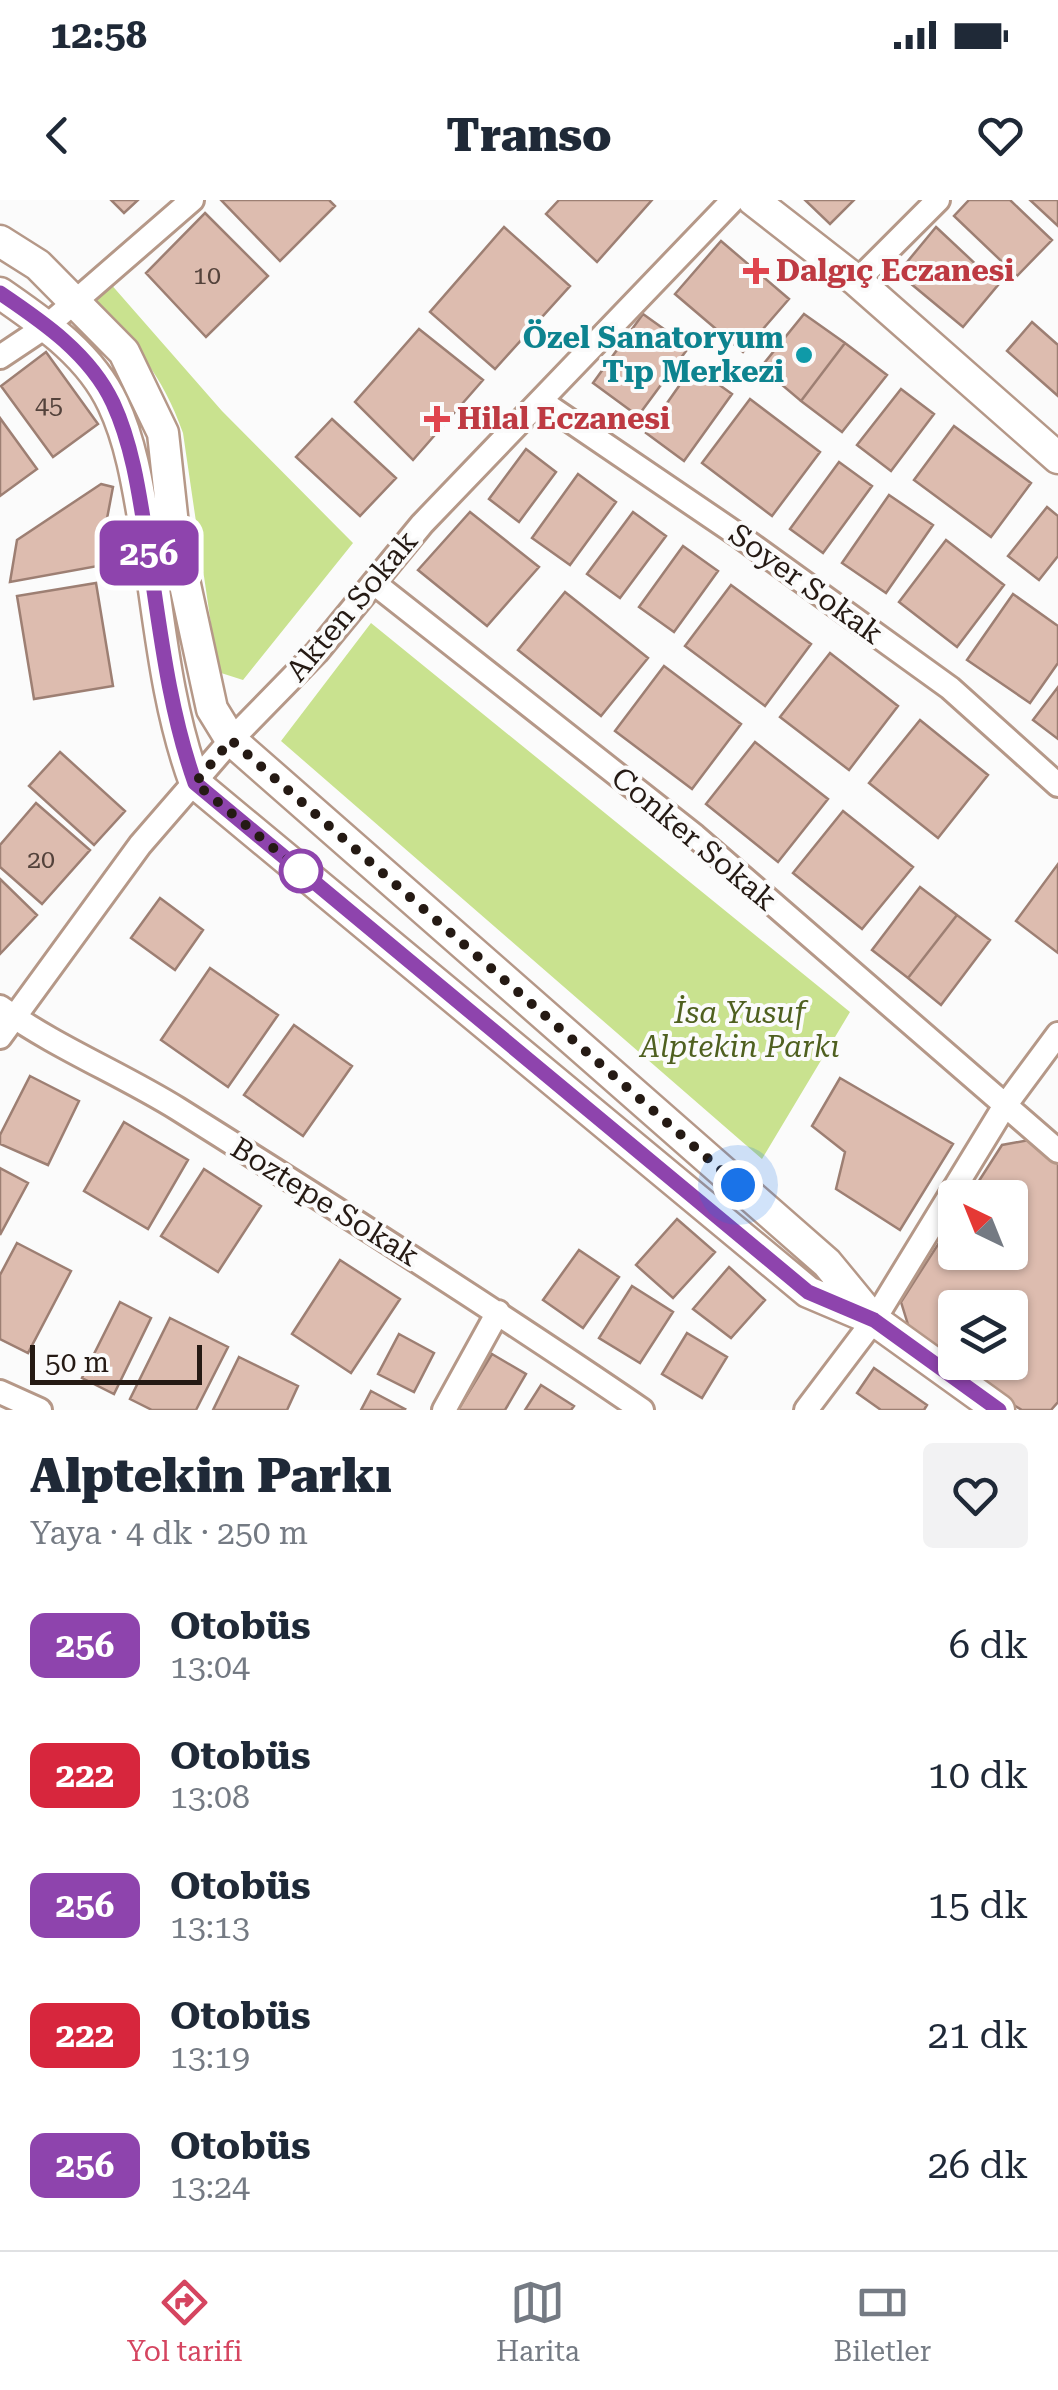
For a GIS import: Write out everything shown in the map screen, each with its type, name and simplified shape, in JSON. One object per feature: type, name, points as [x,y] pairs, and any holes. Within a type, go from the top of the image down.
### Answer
[{"type":"main road","points":[[753,200],[857,280],[1058,458]]},
{"type":"main road","points":[[0,241],[38,265],[124,352],[162,434],[174,534],[212,709],[231,740],[827,1263],[874,1320]]},
{"type":"main road","points":[[0,293],[48,325],[86,364],[113,402],[136,477],[179,738],[195,783],[808,1292],[874,1320],[999,1410]]},
{"type":"street","points":[[0,357],[74,304],[192,200]]},
{"type":"street","name":"Akten Sokak","points":[[4,1020],[140,845],[231,740],[318,652],[422,524],[733,200]]},
{"type":"street","points":[[857,280],[938,200]]},
{"type":"street","name":"Soyer Sokak","points":[[540,401],[738,534],[950,688],[1058,785]]},
{"type":"street","name":"Conker Sokak","points":[[374,583],[696,836],[1058,1150]]},
{"type":"street","name":"Boztepe Sokak","points":[[4,1020],[172,1105],[498,1312],[642,1410]]},
{"type":"street","points":[[806,1410],[874,1320],[1004,1106],[1058,1034]]},
{"type":"street","points":[[444,1410],[498,1312]]},
{"type":"street","points":[[0,1392],[40,1410]]},
{"type":"green space","points":[[109,282],[222,411],[353,543],[243,680],[218,672],[183,433],[156,376],[92,296]]},
{"type":"green space","name":"İsa Yusuf Alptekin Parkı","points":[[371,623],[850,1012],[762,1159],[281,741]]},
{"type":"building","points":[[111,200],[138,200],[124,213]]},
{"type":"building","points":[[221,200],[329,200],[335,206],[280,261]]},
{"type":"building","points":[[559,200],[652,200],[597,262],[546,214]]},
{"type":"building","points":[[805,200],[854,200],[830,224]]},
{"type":"building","points":[[969,200],[1010,200],[1052,240],[1017,276],[954,216]]},
{"type":"building","points":[[1030,200],[1058,200],[1058,226]]},
{"type":"building","points":[[205,213],[268,276],[206,337],[146,273]]},
{"type":"building","points":[[504,227],[570,286],[495,369],[430,312]]},
{"type":"building","points":[[936,227],[998,285],[963,327],[898,273]]},
{"type":"building","points":[[721,241],[789,299],[743,352],[675,294]]},
{"type":"building","points":[[643,314],[689,347],[638,416],[593,383]]},
{"type":"building","name":"Özel Sanatoryum Tıp Merkezi","points":[[804,314],[845,343],[801,401],[761,367]]},
{"type":"building","points":[[1032,322],[1058,345],[1058,396],[1007,351]]},
{"type":"building","points":[[419,329],[483,380],[413,460],[355,402]]},
{"type":"building","points":[[845,343],[887,375],[842,432],[801,401]]},
{"type":"building","points":[[46,352],[98,424],[53,457],[1,386]]},
{"type":"building","points":[[693,366],[732,394],[684,461],[646,433]]},
{"type":"building","points":[[901,389],[934,414],[891,471],[857,445]]},
{"type":"building","points":[[750,399],[820,452],[772,516],[702,463]]},
{"type":"building","points":[[0,418],[37,469],[0,496]]},
{"type":"building","points":[[332,419],[396,478],[360,516],[296,457]]},
{"type":"building","points":[[954,426],[1031,483],[991,537],[914,480]]},
{"type":"building","points":[[526,449],[556,472],[519,522],[489,499]]},
{"type":"building","points":[[839,462],[872,486],[823,553],[790,529]]},
{"type":"building","points":[[578,474],[616,502],[570,565],[532,538]]},
{"type":"building","points":[[101,484],[113,487],[98,566],[10,582],[17,540]]},
{"type":"building","points":[[889,495],[933,525],[886,593],[842,563]]},
{"type":"building","points":[[1047,507],[1058,516],[1058,556],[1039,580],[1008,556]]},
{"type":"building","points":[[470,512],[539,567],[487,626],[418,570]]},
{"type":"building","points":[[633,512],[666,536],[620,598],[587,574]]},
{"type":"building","points":[[946,540],[1004,585],[957,647],[899,602]]},
{"type":"building","points":[[683,546],[718,571],[674,632],[639,607]]},
{"type":"building","points":[[96,583],[113,686],[34,699],[17,596]]},
{"type":"building","points":[[731,585],[811,644],[765,706],[685,646]]},
{"type":"building","points":[[565,592],[648,658],[601,716],[518,650]]},
{"type":"building","points":[[1013,594],[1058,626],[1058,663],[1030,703],[967,660]]},
{"type":"building","points":[[830,653],[898,706],[849,770],[780,717]]},
{"type":"building","points":[[664,666],[741,724],[692,789],[615,731]]},
{"type":"building","points":[[1058,687],[1058,739],[1033,720]]},
{"type":"building","points":[[920,720],[988,775],[938,838],[869,783]]},
{"type":"building","points":[[755,742],[828,799],[778,862],[706,804]]},
{"type":"building","points":[[60,752],[125,811],[94,845],[29,786]]},
{"type":"building","points":[[36,803],[90,850],[42,904],[0,867],[0,845]]},
{"type":"building","points":[[843,811],[913,867],[862,929],[793,873]]},
{"type":"building","points":[[1058,864],[1058,953],[1016,921]]},
{"type":"building","points":[[0,879],[37,915],[0,954]]},
{"type":"building","points":[[920,887],[957,915],[908,978],[872,950]]},
{"type":"building","points":[[160,898],[203,930],[175,970],[131,938]]},
{"type":"building","points":[[957,915],[990,940],[941,1005],[908,978]]},
{"type":"building","points":[[210,968],[278,1015],[228,1087],[161,1040]]},
{"type":"building","points":[[294,1025],[352,1066],[303,1136],[244,1095]]},
{"type":"building","points":[[30,1076],[79,1101],[48,1165],[0,1144],[0,1135]]},
{"type":"building","points":[[840,1078],[953,1144],[900,1230],[836,1189],[845,1152],[812,1126]]},
{"type":"building","points":[[124,1122],[188,1160],[148,1229],[84,1191]]},
{"type":"building","points":[[1029,1140],[1058,1163],[1058,1402],[1051,1410],[1022,1410],[971,1380],[1028,1380],[1028,1290],[938,1290],[938,1349],[910,1331],[901,1302],[938,1244],[938,1270],[1028,1270],[1028,1180],[980,1180],[1002,1145]]},
{"type":"building","points":[[0,1168],[28,1183],[0,1235]]},
{"type":"building","points":[[204,1169],[261,1206],[218,1272],[161,1236]]},
{"type":"building","points":[[677,1219],[715,1252],[673,1298],[636,1265]]},
{"type":"building","points":[[17,1243],[71,1271],[28,1353],[0,1339],[0,1275]]},
{"type":"building","points":[[579,1250],[619,1277],[583,1328],[543,1300]]},
{"type":"building","points":[[340,1260],[400,1299],[351,1373],[292,1334]]},
{"type":"building","points":[[729,1267],[765,1300],[731,1338],[693,1309]]},
{"type":"building","points":[[632,1286],[673,1312],[640,1363],[599,1338]]},
{"type":"building","points":[[120,1302],[151,1318],[114,1394],[82,1378]]},
{"type":"building","points":[[170,1318],[228,1347],[196,1410],[152,1410],[130,1399]]},
{"type":"building","points":[[687,1333],[727,1357],[702,1398],[662,1374]]},
{"type":"building","points":[[399,1334],[434,1353],[414,1392],[378,1374]]},
{"type":"building","points":[[492,1354],[526,1374],[505,1410],[458,1410]]},
{"type":"building","points":[[239,1357],[298,1386],[287,1410],[213,1410]]},
{"type":"building","points":[[874,1368],[927,1405],[924,1410],[881,1410],[857,1393]]},
{"type":"building","points":[[541,1385],[574,1406],[571,1410],[525,1410]]},
{"type":"building","points":[[371,1391],[405,1409],[361,1410]]},
{"type":"bus line","name":"256","points":[[0,293],[48,325],[86,364],[113,402],[136,477],[179,738],[195,783],[808,1292],[874,1320],[999,1410]]},
{"type":"place","name":"Dalgıç Eczanesi","points":[[756,271]]},
{"type":"place","name":"Özel Sanatoryum Tıp Merkezi","points":[[804,355]]},
{"type":"place","name":"Hilal Eczanesi","points":[[437,419]]},
{"type":"route","points":[[301,871],[195,783],[231,740],[738,1185]]}]
